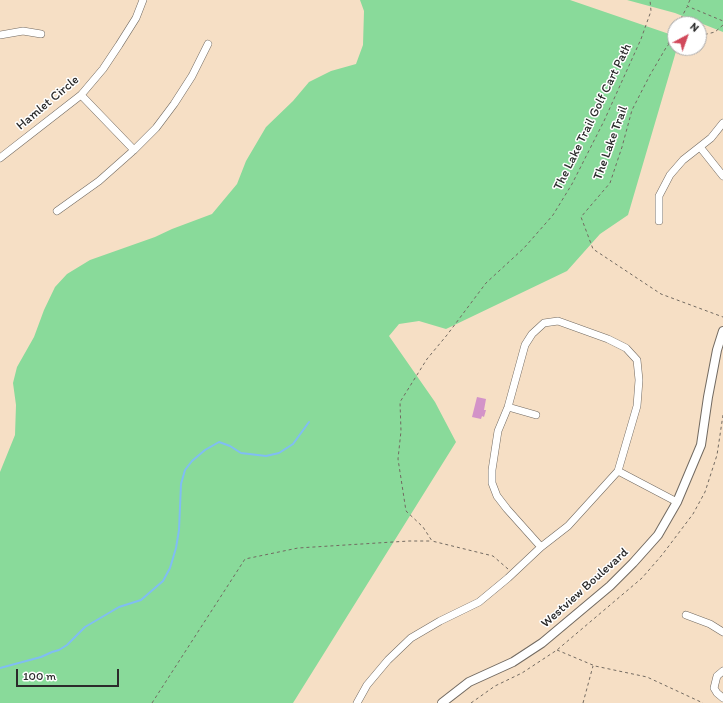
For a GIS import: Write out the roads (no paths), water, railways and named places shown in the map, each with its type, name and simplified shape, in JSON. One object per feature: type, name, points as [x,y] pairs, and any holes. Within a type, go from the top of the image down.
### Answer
[{"type":"street","name":"Hamlet Circle","points":[[0,158],[81,95],[103,69],[119,45],[136,18],[143,0]]},
{"type":"street","points":[[0,35],[23,31],[41,34]]},
{"type":"street","points":[[57,211],[99,181],[156,128],[192,76],[208,44]]},
{"type":"street","points":[[81,95],[134,150]]},
{"type":"street","points":[[660,221],[659,196],[670,174],[683,160],[711,138],[723,123]]},
{"type":"street","points":[[700,147],[723,176]]},
{"type":"street","points":[[357,703],[367,685],[384,665],[411,638],[440,621],[479,602],[513,574],[541,547],[568,526],[618,471],[637,406],[639,380],[637,360],[626,348],[608,339],[558,321],[544,322],[532,334],[525,345],[508,407],[498,431],[492,470],[492,483],[497,496],[541,547]]},
{"type":"street","name":"Westview Boulevard","points":[[442,703],[469,682],[513,662],[542,643],[610,586],[658,535],[677,502],[701,445],[717,350],[723,331]]},
{"type":"street","points":[[508,407],[536,415]]},
{"type":"street","points":[[618,471],[677,502]]},
{"type":"street","points":[[686,615],[710,624],[723,632]]},
{"type":"street","points":[[723,671],[717,676],[714,688],[723,698]]},
{"type":"waterway","points":[[0,668],[41,657],[59,650],[67,645],[85,627],[119,607],[141,600],[163,581],[170,568],[176,548],[179,530],[181,484],[185,470],[192,461],[205,450],[219,442],[230,446],[241,453],[266,456],[279,453],[293,444],[309,422]]}]
